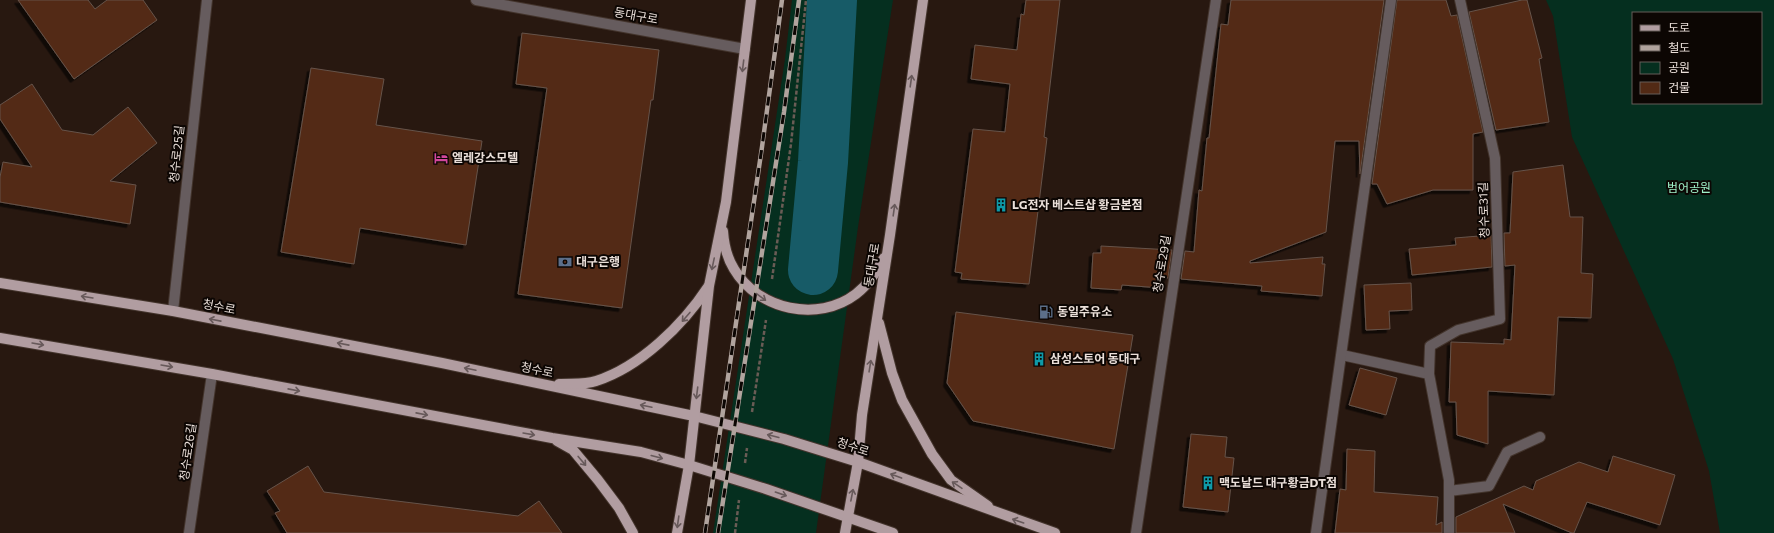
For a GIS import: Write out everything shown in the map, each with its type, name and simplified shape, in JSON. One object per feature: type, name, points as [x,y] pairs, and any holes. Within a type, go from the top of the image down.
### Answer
[{"type":"main road","points":[[751,0],[722,224],[725,248],[734,269],[748,287],[767,301],[789,309],[813,310],[836,305],[856,294],[873,278],[884,258],[890,235]]},
{"type":"main road","name":"동대구로","points":[[845,533],[858,462],[862,415],[878,317],[923,0]]},
{"type":"main road","points":[[677,533],[689,465],[709,286],[726,202]]},
{"type":"main road","name":"청수로","points":[[0,283],[173,311],[442,363],[694,416],[784,439],[858,462],[1001,515],[1055,533]]},
{"type":"main road","points":[[546,385],[595,382],[621,369],[645,354],[663,340],[696,305],[709,286]]},
{"type":"main road","points":[[878,317],[890,366],[902,400],[932,454],[951,480],[1001,515]]},
{"type":"main road","points":[[0,338],[212,374],[552,438],[641,452],[689,465],[848,516],[893,533]]},
{"type":"main road","points":[[552,438],[573,450],[619,508],[633,533]]},
{"type":"street","name":"청수로25길","points":[[173,311],[207,0]]},
{"type":"street","name":"동대구로","points":[[476,0],[745,49]]},
{"type":"street","name":"청수로29길","points":[[1136,533],[1216,0]]},
{"type":"street","points":[[1316,533],[1392,0]]},
{"type":"street","name":"청수로31길","points":[[1449,533],[1449,480],[1429,374],[1430,346],[1458,330],[1500,319],[1495,158],[1460,0]]},
{"type":"street","points":[[1342,355],[1429,374]]},
{"type":"street","name":"청수로26길","points":[[189,533],[212,374]]},
{"type":"street","points":[[1449,491],[1489,486],[1507,452],[1540,437]]},
{"type":"path","points":[[771,284],[791,144],[806,0]]},
{"type":"path","points":[[752,416],[766,315]]},
{"type":"path","points":[[744,471],[747,448]]},
{"type":"path","points":[[735,533],[740,494]]},
{"type":"green space","points":[[792,0],[893,0],[858,227],[816,533],[713,533],[785,59]]},
{"type":"green space","name":"범어공원","points":[[1546,0],[1774,0],[1774,533],[1720,533],[1709,471],[1673,359],[1572,137],[1553,16]]},
{"type":"building","points":[[18,0],[88,0],[95,9],[107,0],[143,0],[157,20],[74,79]]},
{"type":"building","name":"LG전자 베스트샵 황금본점","points":[[1026,0],[1060,0],[1044,137],[1047,138],[1029,284],[961,279],[962,273],[955,272],[973,129],[1005,132],[1010,84],[971,79],[975,45],[1017,50],[1021,14],[1024,15]]},
{"type":"building","points":[[1231,0],[1384,0],[1360,174],[1359,141],[1335,141],[1326,232],[1250,261],[1250,263],[1323,257],[1322,264],[1325,264],[1322,296],[1261,291],[1262,286],[1181,279],[1185,251],[1194,252],[1199,190],[1202,191],[1221,24],[1228,25]]},
{"type":"building","points":[[1397,0],[1446,0],[1451,16],[1457,15],[1483,132],[1473,134],[1473,190],[1433,190],[1387,204],[1377,184],[1372,184]]},
{"type":"building","points":[[1527,0],[1542,58],[1539,59],[1549,122],[1496,130],[1469,12]]},
{"type":"building","points":[[522,33],[659,50],[622,308],[518,294],[547,88],[516,84]]},
{"type":"building","points":[[311,68],[384,79],[376,125],[482,141],[466,245],[360,228],[354,264],[281,252]]},
{"type":"building","points":[[32,84],[62,130],[93,135],[128,107],[157,143],[110,181],[136,185],[130,224],[0,202],[0,177],[3,162],[32,167],[0,119],[0,105]]},
{"type":"building","points":[[1563,165],[1570,217],[1583,217],[1581,273],[1593,274],[1591,318],[1558,317],[1554,395],[1488,391],[1488,444],[1457,435],[1456,402],[1449,402],[1451,342],[1504,344],[1504,339],[1511,340],[1515,265],[1505,266],[1504,233],[1510,233],[1513,172]]},
{"type":"building","points":[[1491,235],[1492,267],[1412,275],[1409,249],[1456,245],[1455,238]]},
{"type":"building","points":[[1101,246],[1172,250],[1168,278],[1161,278],[1161,288],[1122,285],[1121,290],[1091,288],[1093,253],[1101,253]]},
{"type":"building","points":[[1411,283],[1412,310],[1389,311],[1390,329],[1366,330],[1364,285]]},
{"type":"building","name":"삼성스토어 동대구","points":[[956,312],[1133,335],[1114,449],[973,421],[947,383]]},
{"type":"building","points":[[1360,368],[1397,378],[1386,415],[1349,405]]},
{"type":"building","name":"맥도날드 대구황금DT점","points":[[1191,434],[1227,437],[1225,457],[1234,458],[1228,512],[1183,507]]},
{"type":"building","points":[[1347,449],[1375,451],[1374,492],[1438,497],[1436,525],[1442,522],[1442,533],[1335,533],[1340,489],[1346,490]]},
{"type":"building","points":[[1613,456],[1675,475],[1660,525],[1587,502],[1574,533],[1572,533],[1503,504],[1515,533],[1456,533],[1456,517],[1524,486],[1533,490],[1536,481],[1579,462],[1608,472]]},
{"type":"building","points":[[308,466],[324,492],[518,516],[539,501],[562,533],[287,533],[275,513],[280,511],[267,491]]},
{"type":"waterway","points":[[813,270],[823,162],[832,0]]},
{"type":"railway","points":[[705,533],[762,147],[782,0]]},
{"type":"railway","points":[[718,533],[784,112],[799,0]]},
{"type":"place","name":"엘레강스모텔","points":[[441,158]]},
{"type":"place","name":"LG전자 베스트샵 황금본점","points":[[1001,205]]},
{"type":"place","name":"대구은행","points":[[565,262]]},
{"type":"place","name":"동일주유소","points":[[1046,312]]},
{"type":"place","name":"삼성스토어 동대구","points":[[1039,359]]},
{"type":"place","name":"맥도날드 대구황금DT점","points":[[1208,483]]}]
